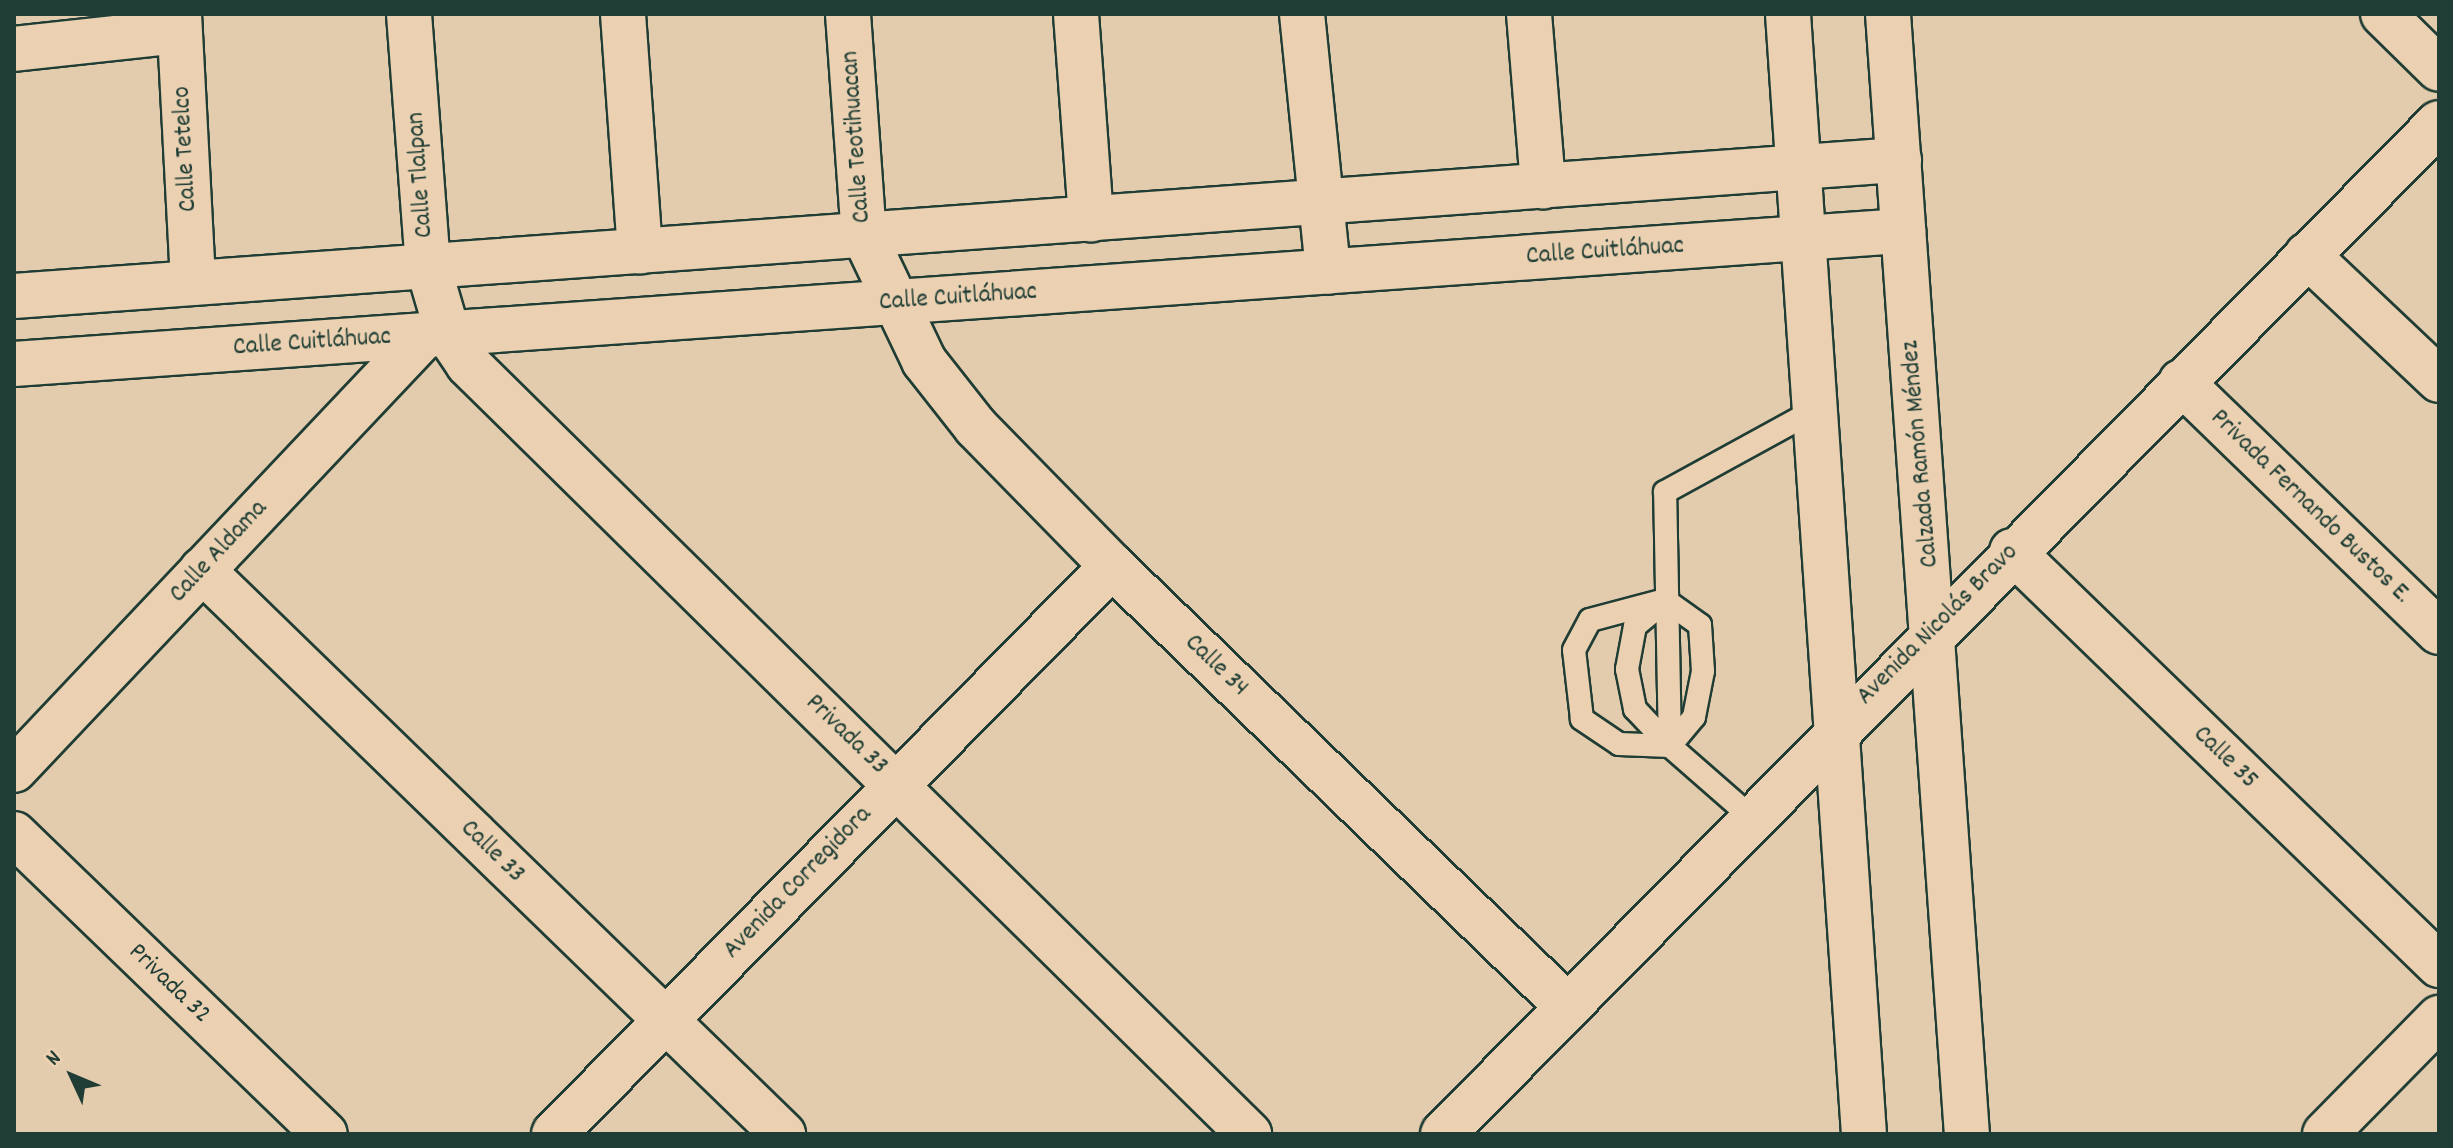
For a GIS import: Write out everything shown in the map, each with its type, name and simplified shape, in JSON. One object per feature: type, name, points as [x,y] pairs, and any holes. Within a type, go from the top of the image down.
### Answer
[{"type":"street","name":"Calle Tlalpan","points":[[409,14],[436,335]]},
{"type":"street","points":[[623,14],[640,251]]},
{"type":"street","name":"Calle Teotihuacan","points":[[848,14],[864,235],[892,302]]},
{"type":"street","points":[[1076,14],[1091,219]]},
{"type":"street","points":[[1302,14],[1317,202],[1328,272]]},
{"type":"street","points":[[1529,14],[1543,186]]},
{"type":"street","points":[[1788,14],[1836,727],[1857,1128]]},
{"type":"street","name":"Calzada Ramón Méndez","points":[[1888,14],[1936,627],[1967,1134]]},
{"type":"street","points":[[2383,14],[2439,69]]},
{"type":"street","points":[[14,49],[179,22]]},
{"type":"street","name":"Calle Tetelco","points":[[179,22],[193,283]]},
{"type":"street","name":"Avenida Nicolás Bravo","points":[[1443,1134],[1836,727],[2439,123]]},
{"type":"street","points":[[14,296],[1899,160]]},
{"type":"street","name":"Calle Cuitláhuac","points":[[14,364],[1903,231]]},
{"type":"street","points":[[2307,255],[2439,380]]},
{"type":"street","name":"Calle 34","points":[[892,302],[924,361],[976,427],[1112,566],[1567,1006]]},
{"type":"street","name":"Calle Aldama","points":[[14,770],[202,570],[436,335]]},
{"type":"street","name":"Privada 33","points":[[436,335],[502,404],[896,783],[1249,1134]]},
{"type":"street","name":"Privada Fernando Bustos E.","points":[[2181,382],[2439,632]]},
{"type":"street","name":"Calle 35","points":[[2012,551],[2439,965]]},
{"type":"street","name":"Avenida Corregidora","points":[[554,1134],[1112,566]]},
{"type":"street","name":"Calle 33","points":[[202,570],[783,1134]]},
{"type":"street","name":"Privada 32","points":[[14,834],[325,1134]]},
{"type":"street","points":[[2325,1134],[2439,1018]]},
{"type":"lane","points":[[1670,746],[1665,492],[1815,410]]},
{"type":"lane","points":[[1665,600],[1635,626],[1627,669],[1635,709],[1670,746],[1750,816]]},
{"type":"lane","points":[[1665,600],[1700,625],[1703,671],[1694,717],[1670,746]]},
{"type":"lane","points":[[1665,600],[1590,620],[1574,650],[1582,719],[1619,744],[1670,746]]}]
